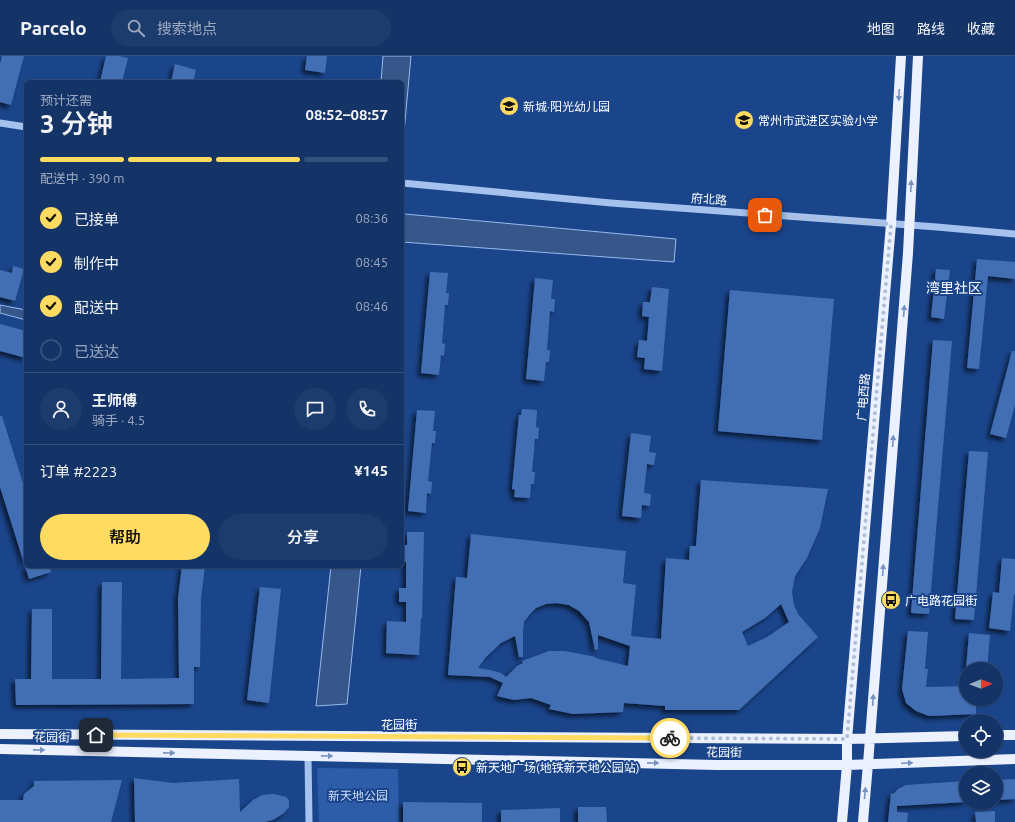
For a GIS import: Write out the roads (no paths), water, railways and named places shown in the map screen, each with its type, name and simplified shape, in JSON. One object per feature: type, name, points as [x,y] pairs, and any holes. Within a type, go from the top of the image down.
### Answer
[{"type":"main road","name":"广电西路","points":[[842,822],[847,765],[847,739],[891,224],[901,56]]},
{"type":"main road","points":[[863,822],[908,261],[918,56]]},
{"type":"main road","name":"花园街","points":[[0,734],[847,739],[959,736]]},
{"type":"main road","points":[[1003,735],[1015,735]]},
{"type":"main road","name":"花园街","points":[[0,749],[709,765],[847,765],[1015,759]]},
{"type":"street","points":[[0,123],[24,127]]},
{"type":"street","name":"府北路","points":[[404,183],[611,203],[1015,234]]},
{"type":"street","points":[[308,756],[309,822]]},
{"type":"place","name":"新城·阳光幼儿园","points":[[509,106]]},
{"type":"place","name":"常州市武进区实验小学","points":[[744,120]]},
{"type":"place","name":"广电路花园街","points":[[891,600]]},
{"type":"place","name":"新天地广场(地铁新天地公园站)","points":[[462,767]]},
{"type":"district","name":"湾里社区","points":[[954,288]]},
{"type":"park label","name":"新天地公园","points":[[358,795]]}]
